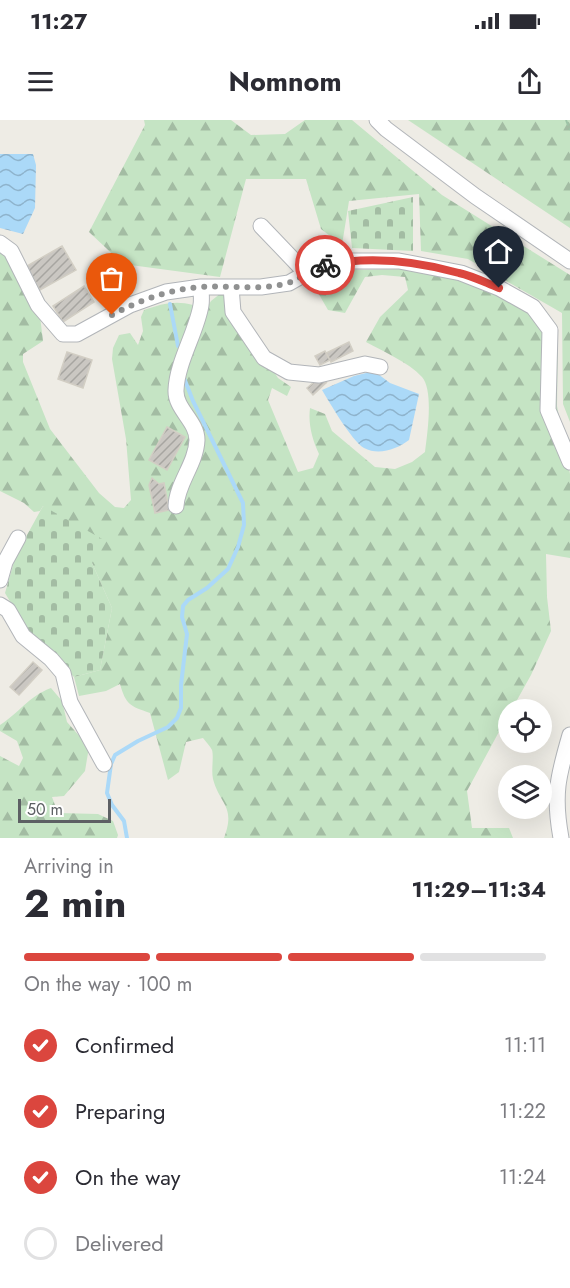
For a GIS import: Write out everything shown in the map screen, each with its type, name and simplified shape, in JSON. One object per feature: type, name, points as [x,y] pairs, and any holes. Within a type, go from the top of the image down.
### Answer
[{"type":"street","points":[[381,124],[475,196],[570,261]]},
{"type":"street","points":[[261,226],[306,273]]},
{"type":"street","points":[[0,243],[11,251],[38,305],[63,334],[77,334],[130,305],[166,292],[201,287],[261,287],[289,283],[317,267],[342,261],[399,261],[461,273],[499,288],[533,307],[550,330],[548,410],[570,462]]},
{"type":"street","points":[[176,506],[197,439],[194,427],[176,398],[176,389],[186,347],[201,307],[201,287]]},
{"type":"street","points":[[231,288],[233,312],[264,358],[289,372],[319,375],[364,364],[380,366]]},
{"type":"street","points":[[0,580],[5,562],[18,538]]},
{"type":"street","points":[[0,605],[8,610],[23,636],[51,659],[63,673],[69,702],[104,764]]},
{"type":"street","points":[[561,838],[556,811],[558,778],[570,735]]},
{"type":"path","points":[[566,120],[570,130]]},
{"type":"green space","points":[[144,120],[231,120],[251,135],[285,134],[305,120],[352,120],[442,195],[570,275],[570,422],[563,404],[562,313],[468,259],[421,251],[419,194],[349,201],[342,245],[321,229],[306,179],[246,179],[220,277],[123,264],[89,232],[145,125]]},
{"type":"green space","points":[[408,120],[570,120],[570,228]]},
{"type":"green space","points":[[413,197],[413,251],[352,248],[348,211]]},
{"type":"green space","points":[[0,249],[12,259],[40,316],[43,341],[23,354],[23,362],[50,429],[99,493],[115,507],[124,508],[131,500],[126,439],[112,359],[113,348],[119,335],[130,333],[138,345],[143,331],[141,317],[144,310],[168,303],[193,305],[194,329],[211,301],[221,293],[227,299],[278,378],[291,387],[287,396],[272,388],[268,400],[298,472],[313,468],[319,454],[311,431],[310,408],[325,414],[332,431],[375,467],[395,469],[412,462],[425,452],[429,413],[426,384],[422,377],[410,367],[366,342],[380,317],[408,290],[405,277],[382,275],[365,277],[345,313],[328,310],[317,291],[323,277],[345,270],[402,269],[424,261],[520,294],[546,311],[558,332],[557,406],[570,474],[570,558],[546,554],[551,631],[518,699],[498,699],[498,734],[467,791],[472,828],[509,828],[513,838],[224,838],[228,812],[213,779],[212,750],[203,738],[186,742],[179,772],[168,780],[150,713],[130,704],[120,684],[106,691],[79,696],[74,677],[100,670],[112,608],[92,563],[43,506],[40,511],[34,512],[24,503],[0,491]]},
{"type":"green space","points":[[43,506],[104,540],[92,563],[112,608],[100,670],[74,677],[28,632],[5,593],[16,555]]},
{"type":"green space","points":[[51,688],[62,701],[67,722],[89,747],[85,771],[64,796],[52,797],[58,813],[98,814],[113,821],[117,838],[0,838],[0,756],[19,766],[23,758],[17,741],[0,731],[0,725],[36,695]]},
{"type":"water","points":[[0,154],[33,154],[36,165],[35,208],[23,234],[0,228]]},
{"type":"water","points":[[374,371],[390,383],[419,394],[409,440],[393,449],[382,451],[370,450],[359,444],[341,421],[322,390],[354,376]]},
{"type":"building","points":[[62,246],[76,270],[40,290],[27,266]]},
{"type":"building","points":[[84,286],[94,302],[63,322],[53,306]]},
{"type":"building","points":[[349,342],[353,351],[331,362],[326,353]]},
{"type":"building","points":[[325,351],[330,360],[320,365],[315,356]]},
{"type":"building","points":[[67,352],[92,360],[83,388],[58,379]]},
{"type":"building","points":[[320,377],[326,383],[313,395],[307,388]]},
{"type":"building","points":[[167,427],[185,437],[167,470],[149,460]]},
{"type":"building","points":[[152,478],[159,484],[164,483],[169,510],[155,513],[149,485]]},
{"type":"building","points":[[33,662],[42,670],[19,695],[10,687]]},
{"type":"waterway","points":[[170,304],[178,346]]},
{"type":"waterway","points":[[127,838],[124,821],[112,805],[107,793],[111,764],[115,755],[168,727],[177,718],[181,708],[181,685],[187,634],[182,617],[183,606],[228,569],[238,547],[244,525],[243,503],[184,378]]},
{"type":"way so far","points":[[112,315],[130,305],[166,292],[201,287],[261,287],[289,283],[325,265]]},
{"type":"route","points":[[325,265],[342,261],[399,261],[461,273],[499,288]]}]
